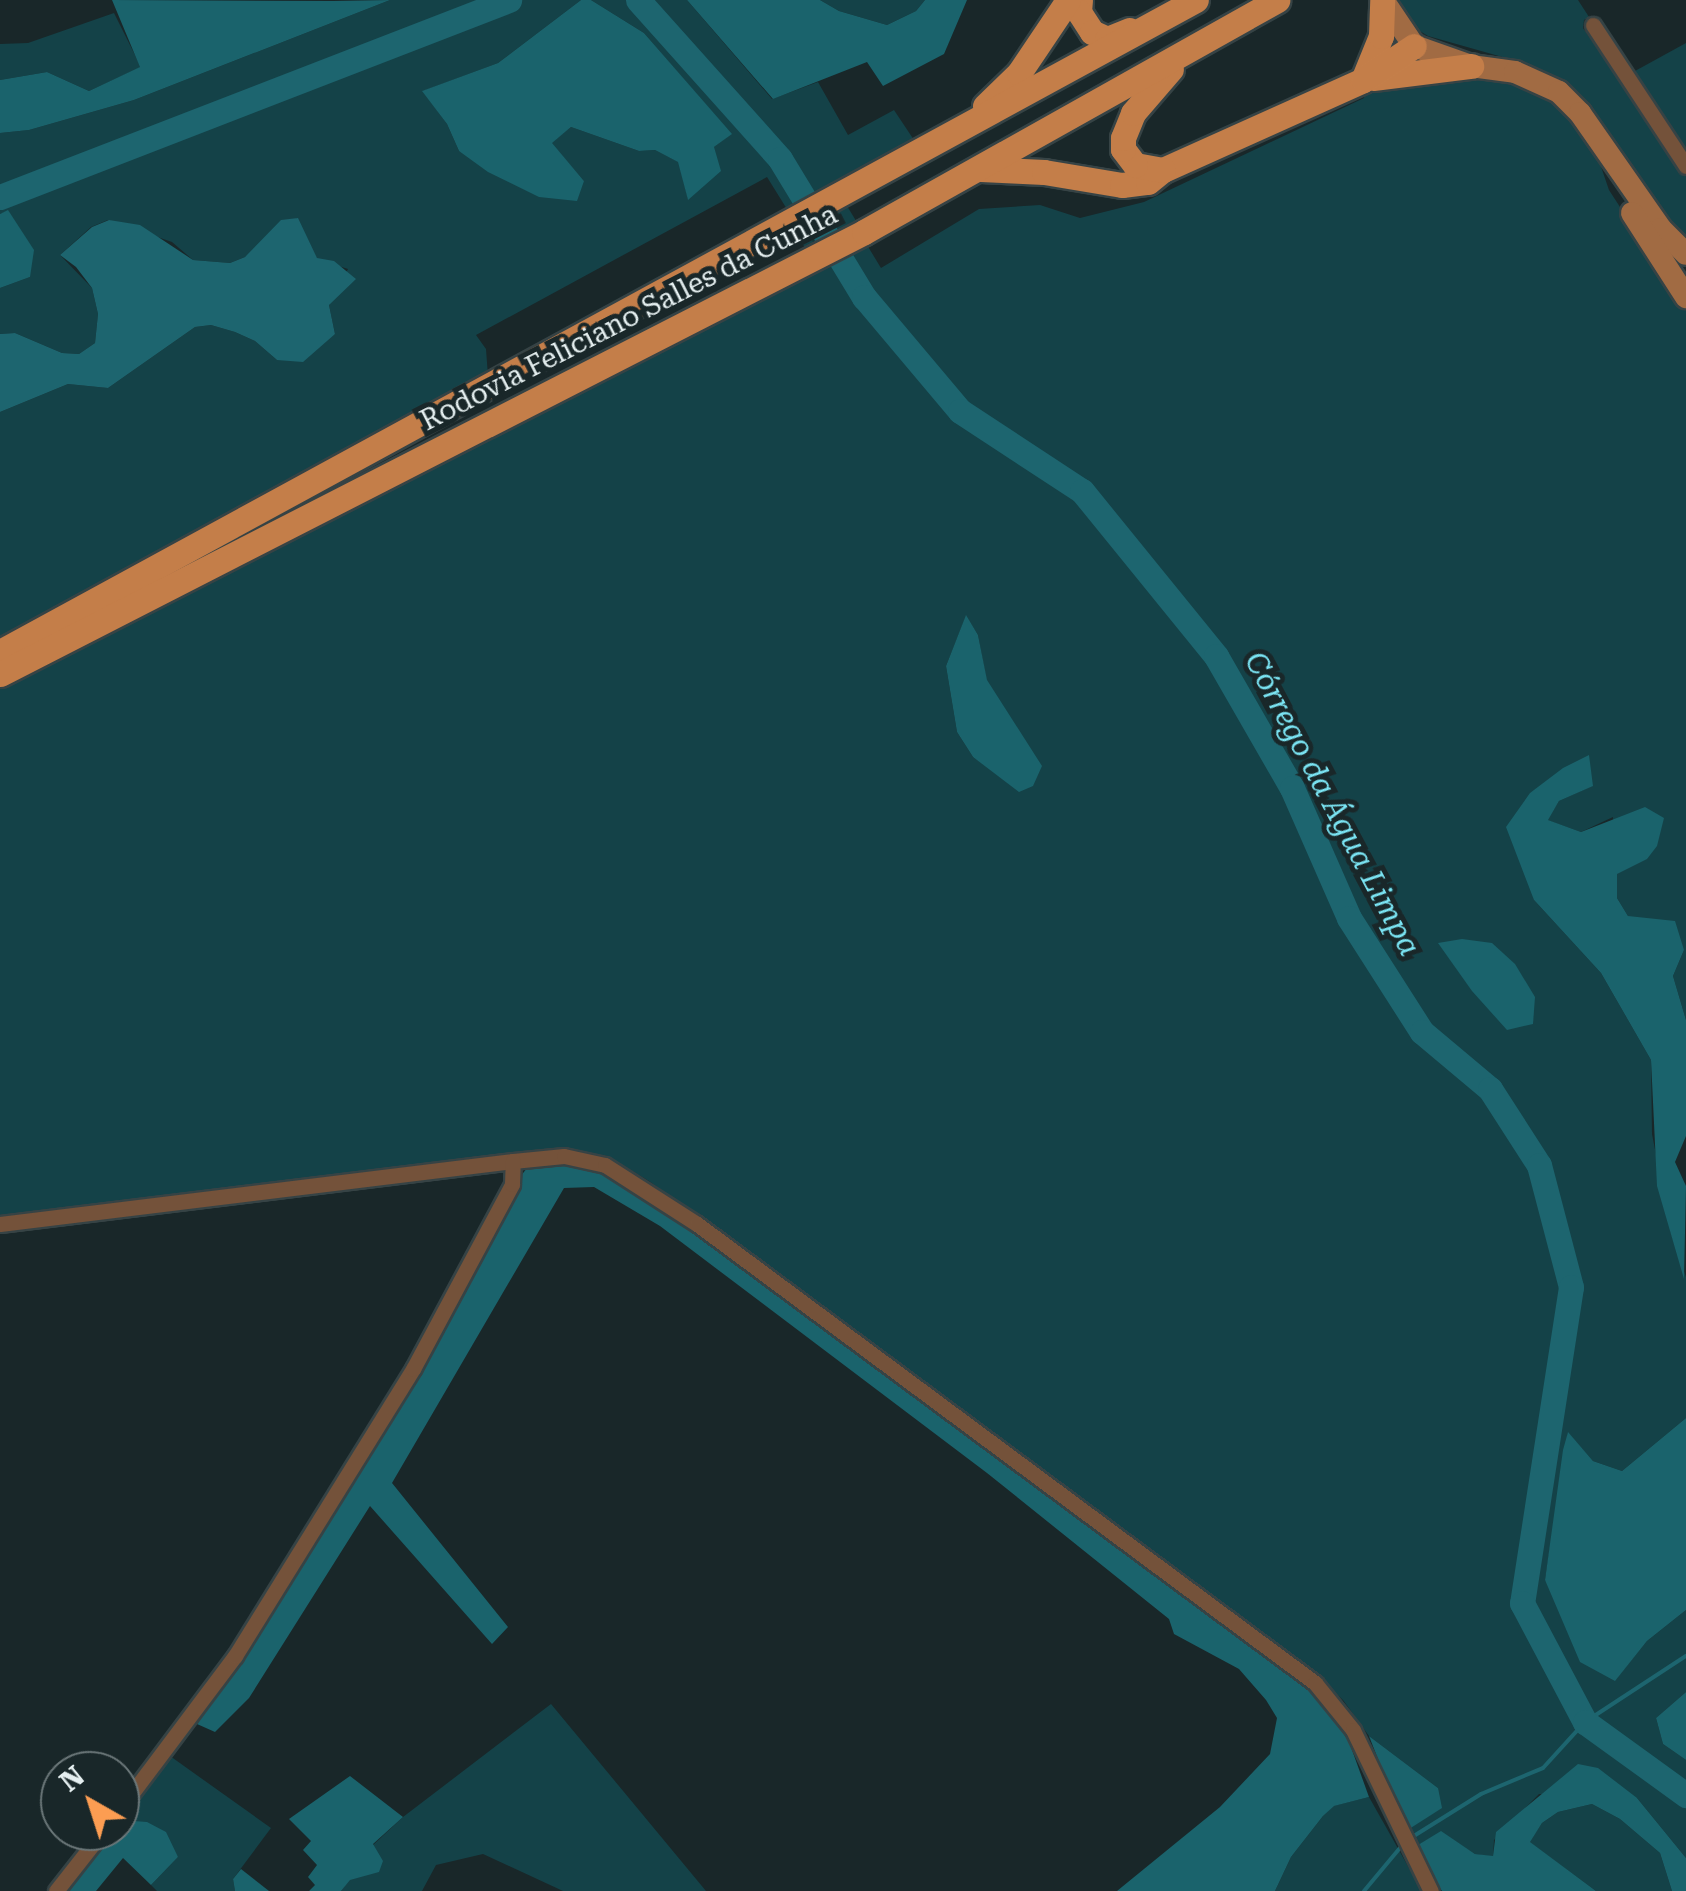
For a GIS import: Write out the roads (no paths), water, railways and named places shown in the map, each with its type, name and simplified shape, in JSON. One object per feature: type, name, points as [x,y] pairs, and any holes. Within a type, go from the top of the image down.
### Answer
[{"type":"main road","points":[[925,150],[1004,91],[1068,0]]},
{"type":"main road","points":[[1080,0],[1084,24],[1107,39],[1185,6]]},
{"type":"main road","name":"Rodovia Feliciano Salles da Cunha","points":[[0,674],[864,232],[1277,0]]},
{"type":"main road","points":[[1382,0],[1414,46],[1471,66],[1515,72],[1560,92],[1580,113],[1604,151],[1617,189],[1681,261],[1686,298]]},
{"type":"main road","points":[[1363,80],[1381,36],[1382,0]]},
{"type":"main road","name":"Rodovia Feliciano Salles da Cunha","points":[[0,652],[793,224],[1185,6]]},
{"type":"main road","points":[[976,169],[1044,172],[1122,185],[1148,182],[1163,170],[1363,80],[1414,46]]},
{"type":"main road","points":[[1163,170],[1134,165],[1123,149],[1123,138],[1133,113],[1181,56]]},
{"type":"main road","points":[[1363,80],[1471,66]]},
{"type":"street","points":[[1594,26],[1686,166]]},
{"type":"street","points":[[0,1224],[564,1156],[605,1166],[648,1188],[1315,1682],[1353,1730],[1431,1891]]},
{"type":"street","points":[[140,1782],[235,1656],[413,1369],[512,1184],[513,1161]]},
{"type":"street","points":[[56,1891],[87,1851]]},
{"type":"waterway","points":[[0,197],[509,0]]},
{"type":"waterway","name":"Córrego da Água Limpa","points":[[638,0],[780,159],[864,297],[960,411],[1082,491],[1216,656],[1292,788],[1349,918],[1422,1032],[1490,1089],[1539,1165],[1571,1287],[1522,1603],[1585,1722],[1686,1795]]},
{"type":"waterway","points":[[1409,1839],[1481,1794],[1543,1768],[1585,1722],[1686,1656]]},
{"type":"waterway","points":[[1364,1891],[1400,1848]]}]
